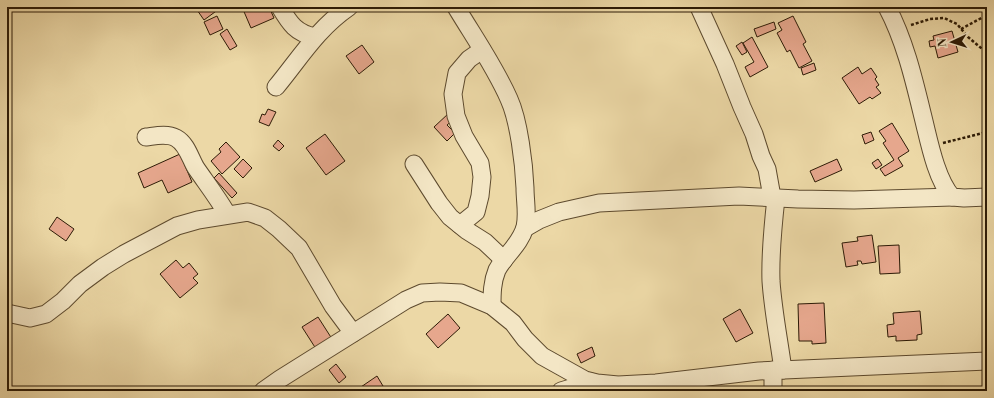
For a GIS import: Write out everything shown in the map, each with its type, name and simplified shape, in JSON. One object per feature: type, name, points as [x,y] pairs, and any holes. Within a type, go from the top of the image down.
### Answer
[{"type":"street","points":[[280,7],[295,29],[304,35],[315,38]]},
{"type":"street","points":[[276,87],[297,58],[334,17],[349,7]]},
{"type":"street","points":[[456,7],[482,50],[509,100],[516,122],[524,177],[525,228],[520,240],[498,270],[492,287],[492,306]]},
{"type":"street","points":[[699,7],[725,64],[754,134],[767,169],[774,197],[771,246],[771,280],[778,370],[773,391]]},
{"type":"street","points":[[887,7],[897,29],[917,93],[930,145],[946,190],[952,197]]},
{"type":"street","points":[[460,225],[476,212],[480,196],[482,177],[480,163],[464,136],[456,116],[453,94],[457,73],[469,59],[482,50]]},
{"type":"street","points":[[146,137],[170,136],[177,138],[182,143],[195,167],[220,201],[227,214]]},
{"type":"street","points":[[414,164],[439,203],[450,217],[485,242],[504,260]]},
{"type":"street","points":[[525,228],[539,220],[559,212],[600,202],[739,196],[854,200],[987,197]]},
{"type":"street","points":[[7,313],[30,318],[46,314],[63,301],[80,284],[124,254],[177,226],[227,214],[248,212],[265,218],[279,228],[299,248],[333,306],[353,333]]},
{"type":"street","points":[[264,391],[280,379],[406,300],[422,293],[440,292],[461,293],[492,306],[513,323],[525,339],[542,356],[591,382],[643,387],[778,370],[987,361]]},
{"type":"street","points":[[561,391],[591,382]]},
{"type":"path","points":[[961,29],[987,15]]},
{"type":"path","points":[[897,29],[930,19],[944,18],[957,24],[979,47],[987,53]]},
{"type":"path","points":[[930,145],[987,132]]},
{"type":"building","points":[[195,7],[218,7],[219,9],[204,20]]},
{"type":"building","points":[[242,7],[269,7],[274,18],[251,28]]},
{"type":"building","points":[[217,16],[223,29],[210,35],[204,22]]},
{"type":"building","points":[[793,16],[806,42],[803,44],[812,61],[799,68],[790,50],[787,52],[777,33],[782,30],[778,23]]},
{"type":"building","points":[[774,22],[776,29],[757,37],[754,29]]},
{"type":"building","points":[[227,29],[237,46],[230,50],[220,34]]},
{"type":"building","points":[[952,31],[958,52],[938,58],[935,46],[930,47],[929,41],[934,40],[933,36]]},
{"type":"building","points":[[752,37],[768,67],[750,77],[745,67],[754,62],[743,43]]},
{"type":"building","points":[[742,42],[747,52],[742,55],[736,46]]},
{"type":"building","points":[[362,45],[374,62],[359,74],[346,56]]},
{"type":"building","points":[[814,63],[816,70],[803,75],[801,68]]},
{"type":"building","points":[[858,67],[862,74],[871,68],[877,77],[875,79],[879,85],[876,87],[881,93],[872,99],[870,97],[859,104],[842,78]]},
{"type":"building","points":[[268,109],[276,112],[269,126],[259,122],[262,114],[265,115]]},
{"type":"building","points":[[449,113],[454,119],[447,125],[455,133],[447,141],[434,127]]},
{"type":"building","points":[[892,123],[909,151],[898,158],[903,166],[885,176],[880,169],[894,160],[883,143],[886,141],[879,131]]},
{"type":"building","points":[[871,132],[874,140],[865,144],[862,135]]},
{"type":"building","points":[[325,134],[345,161],[326,175],[306,148]]},
{"type":"building","points":[[278,140],[284,146],[279,151],[273,146]]},
{"type":"building","points":[[226,142],[240,157],[222,174],[211,161],[221,152],[219,149]]},
{"type":"building","points":[[180,154],[192,182],[168,193],[162,180],[144,188],[138,173]]},
{"type":"building","points":[[243,159],[252,168],[243,178],[234,169]]},
{"type":"building","points":[[837,159],[842,170],[815,182],[810,171]]},
{"type":"building","points":[[878,159],[882,165],[876,169],[872,163]]},
{"type":"building","points":[[219,173],[237,193],[232,198],[214,178]]},
{"type":"building","points":[[57,217],[74,229],[66,241],[49,229]]},
{"type":"building","points":[[872,235],[876,262],[862,264],[861,261],[857,261],[858,265],[846,267],[842,243],[858,241],[857,237]]},
{"type":"building","points":[[899,245],[900,273],[880,274],[878,246]]},
{"type":"building","points":[[176,260],[183,268],[189,263],[198,274],[193,278],[198,283],[180,298],[160,274]]},
{"type":"building","points":[[824,303],[826,343],[812,344],[812,341],[799,341],[798,304]]},
{"type":"building","points":[[740,309],[753,333],[736,342],[723,319]]},
{"type":"building","points":[[920,311],[922,334],[917,335],[917,340],[896,341],[896,336],[888,337],[887,325],[894,324],[893,313]]},
{"type":"building","points":[[448,314],[460,328],[438,348],[426,334]]},
{"type":"building","points":[[318,317],[334,342],[318,352],[302,327]]},
{"type":"building","points":[[592,347],[595,356],[581,363],[577,354]]},
{"type":"building","points":[[336,364],[346,377],[339,383],[329,370]]},
{"type":"building","points":[[377,376],[386,391],[359,391],[358,389]]}]
